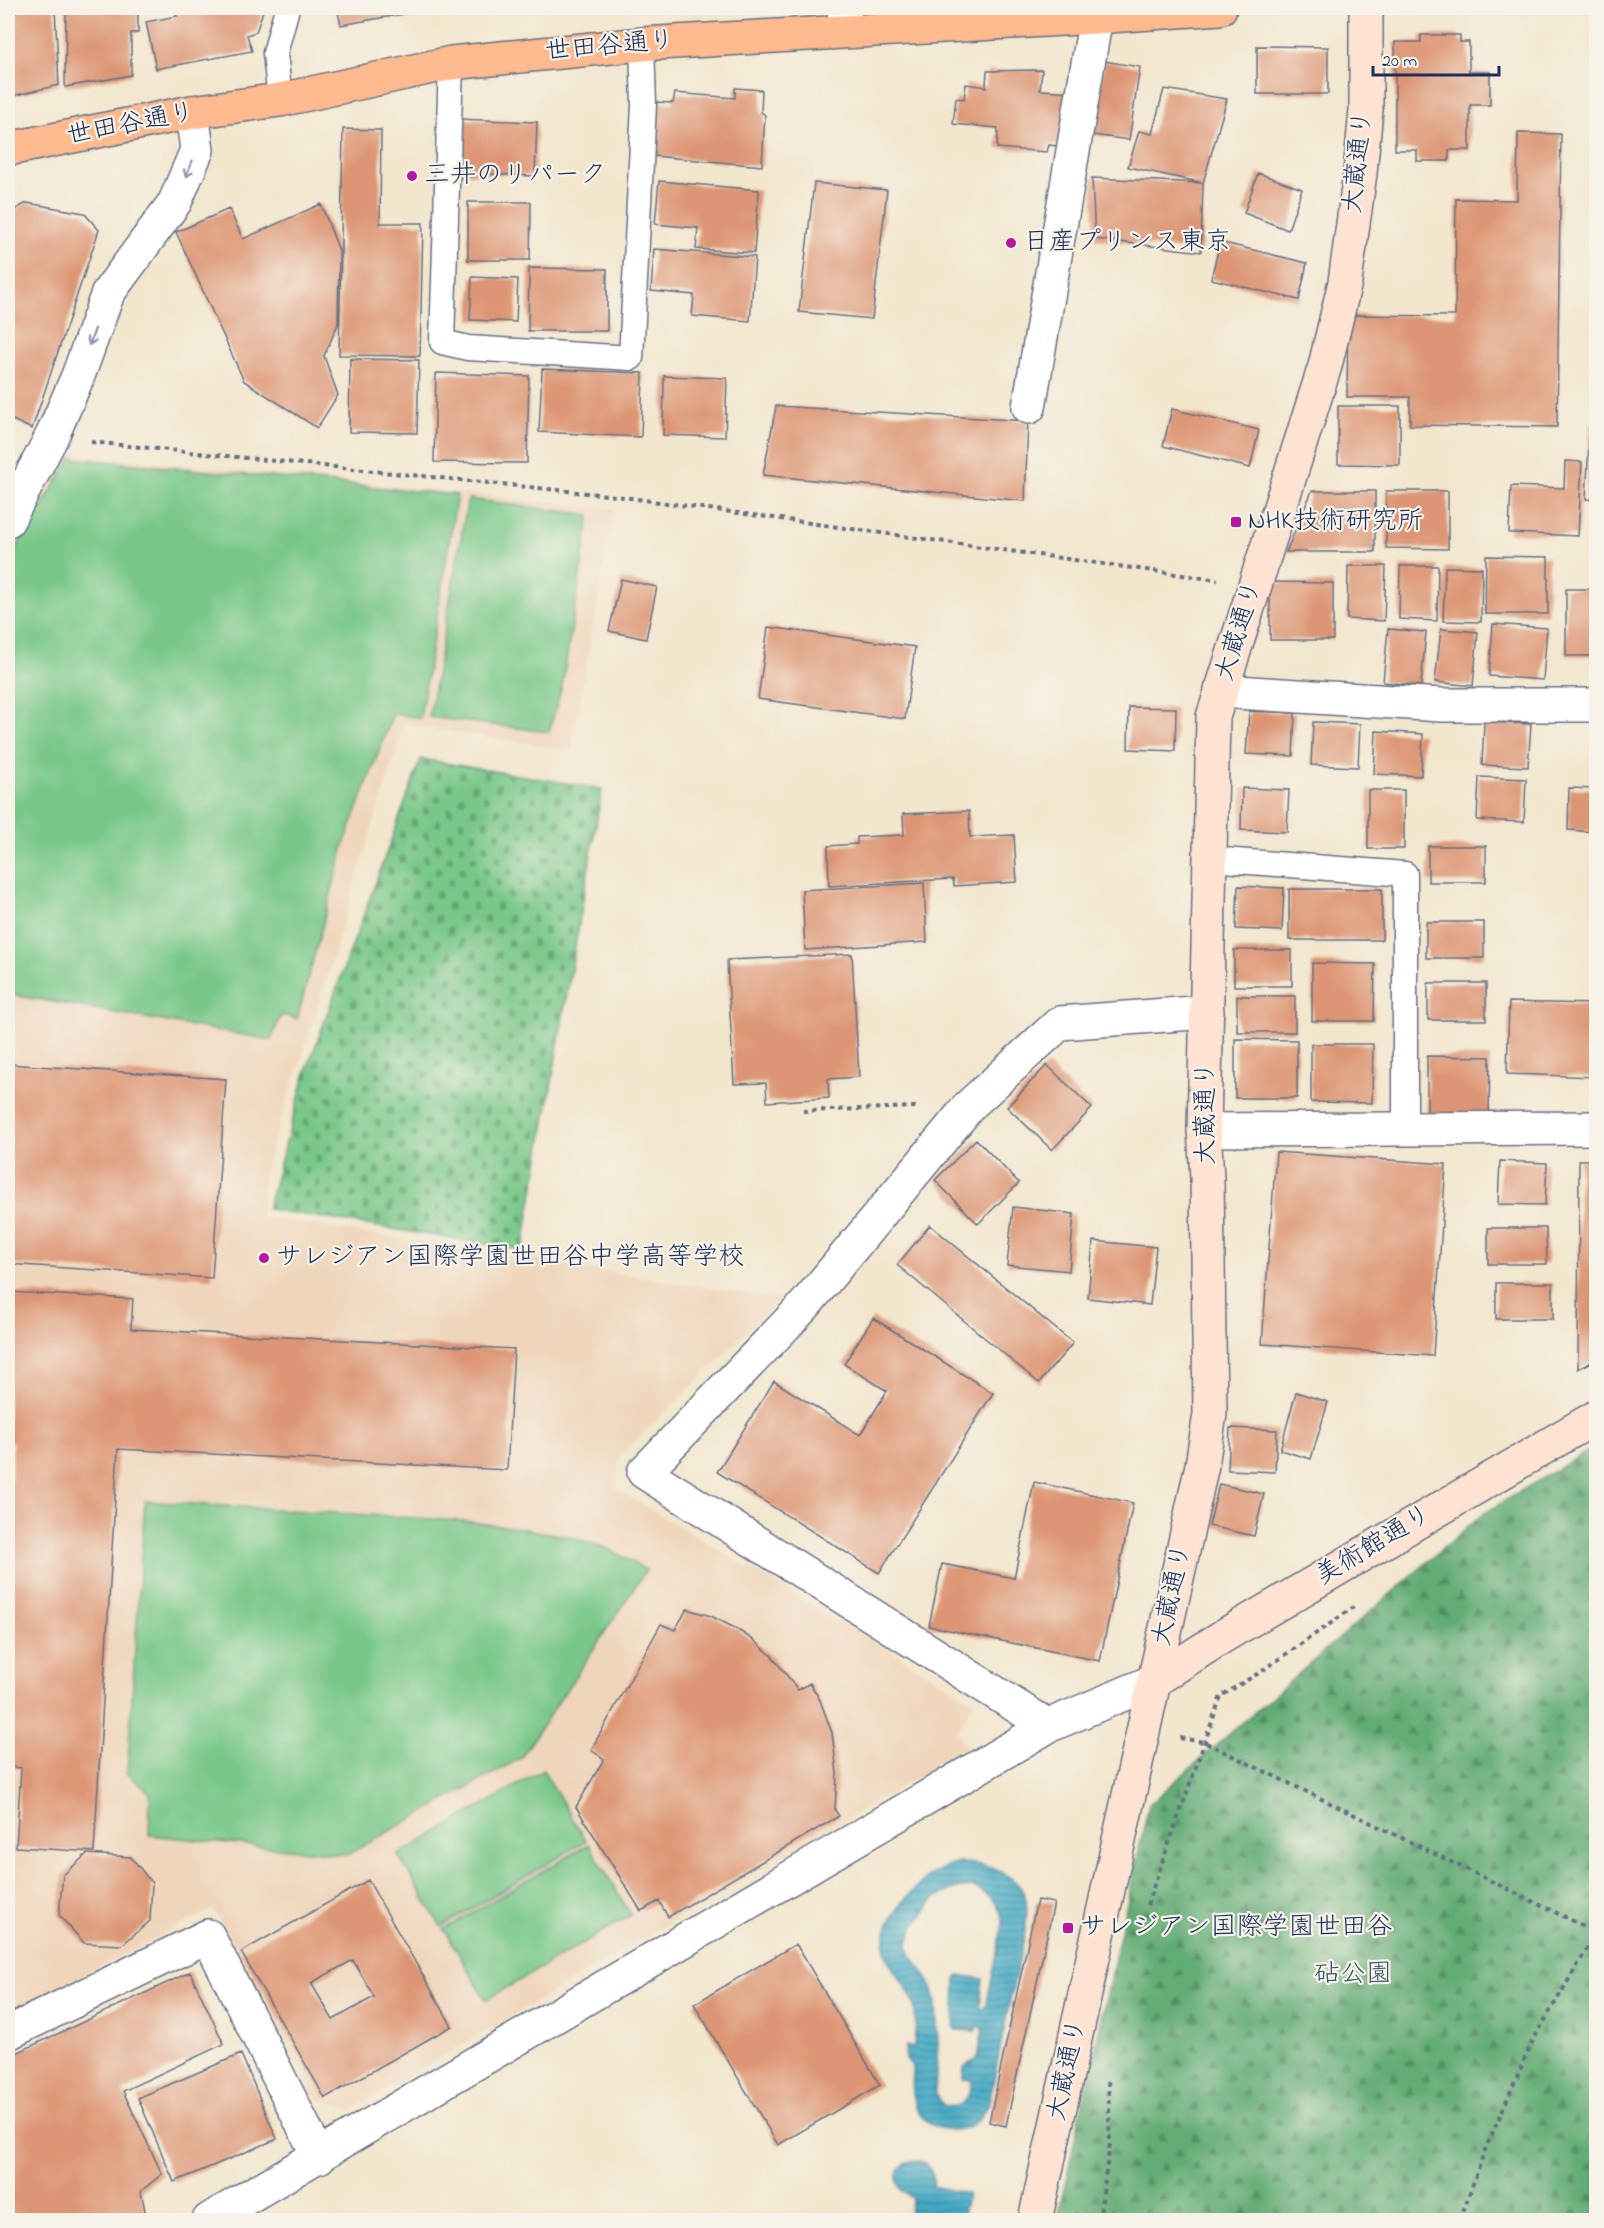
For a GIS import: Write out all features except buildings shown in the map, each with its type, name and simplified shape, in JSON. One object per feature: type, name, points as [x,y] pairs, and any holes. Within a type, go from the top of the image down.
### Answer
[{"type":"main road","name":"世田谷通り","points":[[8,148],[192,112],[280,100],[451,63],[642,44],[844,19],[1096,17],[1220,8]]},
{"type":"street","name":"大蔵通り","points":[[1035,2220],[1202,1465],[1210,1414],[1207,1178],[1204,1130],[1213,717],[1325,366],[1345,282],[1366,110],[1366,8]]},
{"type":"street","points":[[1029,407],[1096,17]]},
{"type":"street","points":[[8,520],[52,436],[78,376],[108,293],[175,202],[197,150],[192,112]]},
{"type":"street","points":[[1221,691],[1441,705],[1596,705]]},
{"type":"street","points":[[1048,1726],[644,1472],[805,1305],[970,1106],[1060,1023],[1207,1012]]},
{"type":"street","points":[[1204,1130],[1596,1128]]},
{"type":"street","name":"美術館通り","points":[[1154,1681],[1225,1635],[1596,1417]]},
{"type":"street","points":[[209,2220],[1048,1726],[1154,1681]]},
{"type":"street","points":[[8,2033],[208,1936],[319,2157]]},
{"type":"lane","points":[[280,100],[275,54],[287,8]]},
{"type":"lane","points":[[451,63],[442,342],[468,348],[631,358],[644,105],[642,44]]},
{"type":"lane","points":[[1210,859],[1405,874],[1405,1129]]},
{"type":"path","points":[[52,436],[616,496],[1254,585]]},
{"type":"path","points":[[803,1111],[915,1107],[953,1126]]},
{"type":"path","points":[[1146,1908],[1221,1696],[1262,1671],[1359,1604]]},
{"type":"path","points":[[1174,1737],[1204,1742],[1596,1933],[1533,2040],[1485,2150],[1460,2220]]},
{"type":"path","points":[[1098,2220],[1110,2144],[1108,2075]]},
{"type":"shaded area","points":[[863,8],[935,8],[862,13]]},
{"type":"shaded area","name":"サレジアン国際学園世田谷中学高等学校","points":[[69,453],[614,509],[571,750],[404,724],[303,1054],[264,1168],[261,1217],[780,1299],[620,1456],[616,1489],[974,1701],[958,1731],[967,1748],[352,2110],[314,2098],[213,1909],[8,2013],[8,549]]},
{"type":"green space","points":[[71,458],[457,495],[420,718],[393,714],[345,842],[297,1019],[281,1015],[271,1040],[8,994],[8,561]]},
{"type":"green space","points":[[468,499],[590,515],[562,686],[549,732],[429,717]]},
{"type":"green space","points":[[421,759],[602,789],[523,1250],[267,1209],[307,1069]]},
{"type":"green space","name":"砧公園","points":[[1596,1446],[1596,2220],[1057,2220],[1149,1804],[1481,1515]]},
{"type":"green space","points":[[145,1501],[463,1521],[525,1529],[571,1537],[609,1549],[646,1570],[521,1758],[347,1855],[149,1835],[150,1793],[127,1773]]},
{"type":"green space","points":[[543,1770],[586,1841],[441,1927],[398,1855]]},
{"type":"green space","points":[[589,1844],[631,1915],[486,2000],[444,1929]]},
{"type":"water","points":[[959,1863],[978,1865],[997,1870],[1014,1880],[1020,1887],[1027,1905],[1023,1943],[989,2103],[979,2120],[963,2129],[954,2130],[929,2123],[917,2110],[913,2100],[913,2067],[905,2058],[906,2046],[914,2048],[915,2009],[909,1992],[889,1962],[884,1944],[892,1917],[903,1902],[926,1879]],"holes":[[[974,1887],[998,1906],[1003,1924],[986,2007],[981,2009],[980,2006],[983,1979],[959,1975],[956,1978],[954,2028],[976,2031],[978,2026],[983,2028],[978,2058],[964,2068],[963,2079],[972,2080],[967,2097],[964,2102],[956,2106],[943,2105],[935,2093],[938,2044],[933,1989],[910,1954],[908,1945],[914,1926],[935,1898],[954,1889]]]},
{"type":"water","points":[[919,2161],[927,2165],[931,2171],[933,2186],[967,2194],[962,2220],[908,2220],[913,2198],[900,2188],[897,2176],[903,2165]]},
{"type":"place","name":"三井のリパーク","points":[[412,176]]},
{"type":"place","name":"日産プリンス東京","points":[[1011,243]]},
{"type":"place","name":"NHK技術研究所","points":[[1236,522]]},
{"type":"place","name":"サレジアン国際学園世田谷中学高等学校","points":[[264,1258]]},
{"type":"place","name":"サレジアン国際学園世田谷","points":[[1068,1928]]}]
